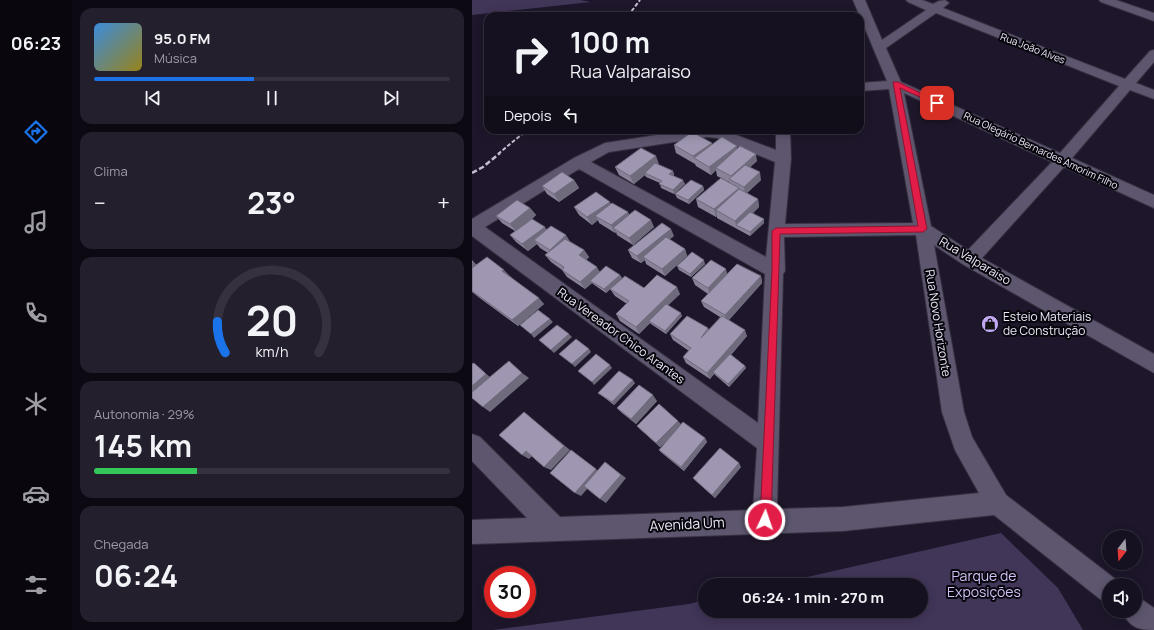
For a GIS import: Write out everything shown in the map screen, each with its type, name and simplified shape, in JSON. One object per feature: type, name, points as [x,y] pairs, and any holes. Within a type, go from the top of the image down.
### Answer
[{"type":"street","name":"Rua Novo Horizonte","points":[[859,0],[896,84],[923,229],[953,412],[962,442],[998,503],[1102,585]]},
{"type":"street","name":"Rua João Alves","points":[[912,0],[1154,95]]},
{"type":"street","points":[[880,47],[947,0]]},
{"type":"street","points":[[1105,0],[1154,17]]},
{"type":"street","points":[[970,260],[1063,159],[1154,54]]},
{"type":"street","name":"Rua Olegário Bernardes Amorim Filho","points":[[864,87],[896,84],[1063,159],[1154,202]]},
{"type":"street","points":[[472,227],[579,162],[605,148],[694,134]]},
{"type":"street","points":[[720,134],[783,158]]},
{"type":"street","points":[[765,520],[776,271],[776,231],[783,158],[783,134]]},
{"type":"street","points":[[579,162],[776,271]]},
{"type":"street","name":"Rua Vereador Chico Arantes","points":[[472,227],[769,444]]},
{"type":"street","points":[[776,231],[923,229]]},
{"type":"street","name":"Rua Valparaiso","points":[[923,229],[970,260],[1154,364]]},
{"type":"street","points":[[472,444],[556,530]]},
{"type":"street","name":"Avenida Um","points":[[472,532],[556,530],[765,520],[843,519],[998,503]]},
{"type":"street","points":[[1142,616],[1154,625]]},
{"type":"green space","points":[[472,0],[580,0],[591,2],[499,12],[484,12],[484,14],[472,15]]},
{"type":"green space","name":"Parque de Exposições","points":[[1001,533],[1058,588],[1083,630],[493,630],[698,602],[698,618],[928,618],[928,578],[803,578]]},
{"type":"building","points":[[689,134],[696,134],[712,143],[693,156],[674,145]]},
{"type":"building","points":[[722,137],[737,146],[709,167],[694,158]]},
{"type":"building","points":[[740,146],[756,154],[731,176],[716,168]]},
{"type":"building","points":[[641,148],[656,156],[630,176],[615,167]]},
{"type":"building","points":[[655,163],[673,171],[669,174],[683,180],[673,190],[659,184],[662,181],[645,173]]},
{"type":"building","points":[[745,165],[760,172],[744,187],[729,179]]},
{"type":"building","points":[[562,172],[574,180],[554,194],[542,186]]},
{"type":"building","points":[[721,178],[739,188],[714,209],[696,199]]},
{"type":"building","points":[[691,180],[703,186],[688,200],[675,194]]},
{"type":"building","points":[[739,189],[758,199],[735,221],[716,210]]},
{"type":"building","points":[[596,192],[610,202],[587,217],[574,207]]},
{"type":"building","points":[[517,200],[530,208],[510,224],[496,216]]},
{"type":"building","points":[[612,203],[628,212],[611,225],[595,216]]},
{"type":"building","points":[[635,210],[651,220],[629,238],[613,228]]},
{"type":"building","points":[[750,212],[764,219],[750,232],[736,225]]},
{"type":"building","points":[[532,219],[545,227],[522,244],[510,235]]},
{"type":"building","points":[[662,223],[671,229],[637,256],[628,250]]},
{"type":"building","points":[[551,226],[566,235],[550,250],[534,240]]},
{"type":"building","points":[[666,237],[685,249],[662,269],[643,257]]},
{"type":"building","points":[[565,239],[584,250],[579,255],[597,267],[580,282],[562,270],[564,267],[545,255]]},
{"type":"building","points":[[692,252],[704,260],[690,274],[677,266]]},
{"type":"building","points":[[487,257],[504,270],[502,271],[539,298],[512,320],[472,291],[472,268]]},
{"type":"building","points":[[711,260],[726,269],[708,288],[692,278]]},
{"type":"building","points":[[737,264],[761,276],[725,315],[701,301]]},
{"type":"building","points":[[606,266],[620,275],[604,289],[590,281]]},
{"type":"building","points":[[657,275],[677,287],[636,327],[616,314],[629,301],[610,289],[625,276],[644,288]]},
{"type":"building","points":[[666,304],[681,313],[665,331],[649,321]]},
{"type":"building","points":[[538,310],[550,319],[531,334],[520,325]]},
{"type":"building","points":[[687,316],[708,328],[701,338],[722,316],[745,330],[707,373],[683,357],[691,348],[670,334]]},
{"type":"building","points":[[557,325],[569,334],[551,350],[539,340]]},
{"type":"building","points":[[576,339],[589,349],[572,364],[559,354]]},
{"type":"building","points":[[596,354],[610,365],[592,382],[578,371]]},
{"type":"building","points":[[730,354],[745,366],[728,384],[713,372]]},
{"type":"building","points":[[509,361],[522,373],[483,407],[472,398],[472,392]]},
{"type":"building","points":[[474,363],[486,374],[472,386],[472,364]]},
{"type":"building","points":[[619,371],[633,380],[612,402],[598,393]]},
{"type":"building","points":[[639,385],[653,395],[631,419],[617,408]]},
{"type":"building","points":[[659,404],[678,421],[656,443],[637,426]]},
{"type":"building","points":[[524,412],[564,446],[544,467],[526,451],[522,455],[499,435]]},
{"type":"building","points":[[683,422],[705,438],[681,467],[659,450]]},
{"type":"building","points":[[720,448],[739,463],[712,495],[693,478]]},
{"type":"building","points":[[571,450],[596,469],[575,493],[550,473]]},
{"type":"building","points":[[605,462],[621,475],[600,499],[584,486]]},
{"type":"railway","points":[[631,12],[640,0]]},
{"type":"railway","points":[[498,154],[522,134]]},
{"type":"railway","points":[[472,173],[483,167],[500,153]]},
{"type":"place","name":"Esteio Materiais de Construção","points":[[990,324]]},
{"type":"route","points":[[765,520],[776,271],[776,231],[923,229],[896,84],[937,103]]}]
